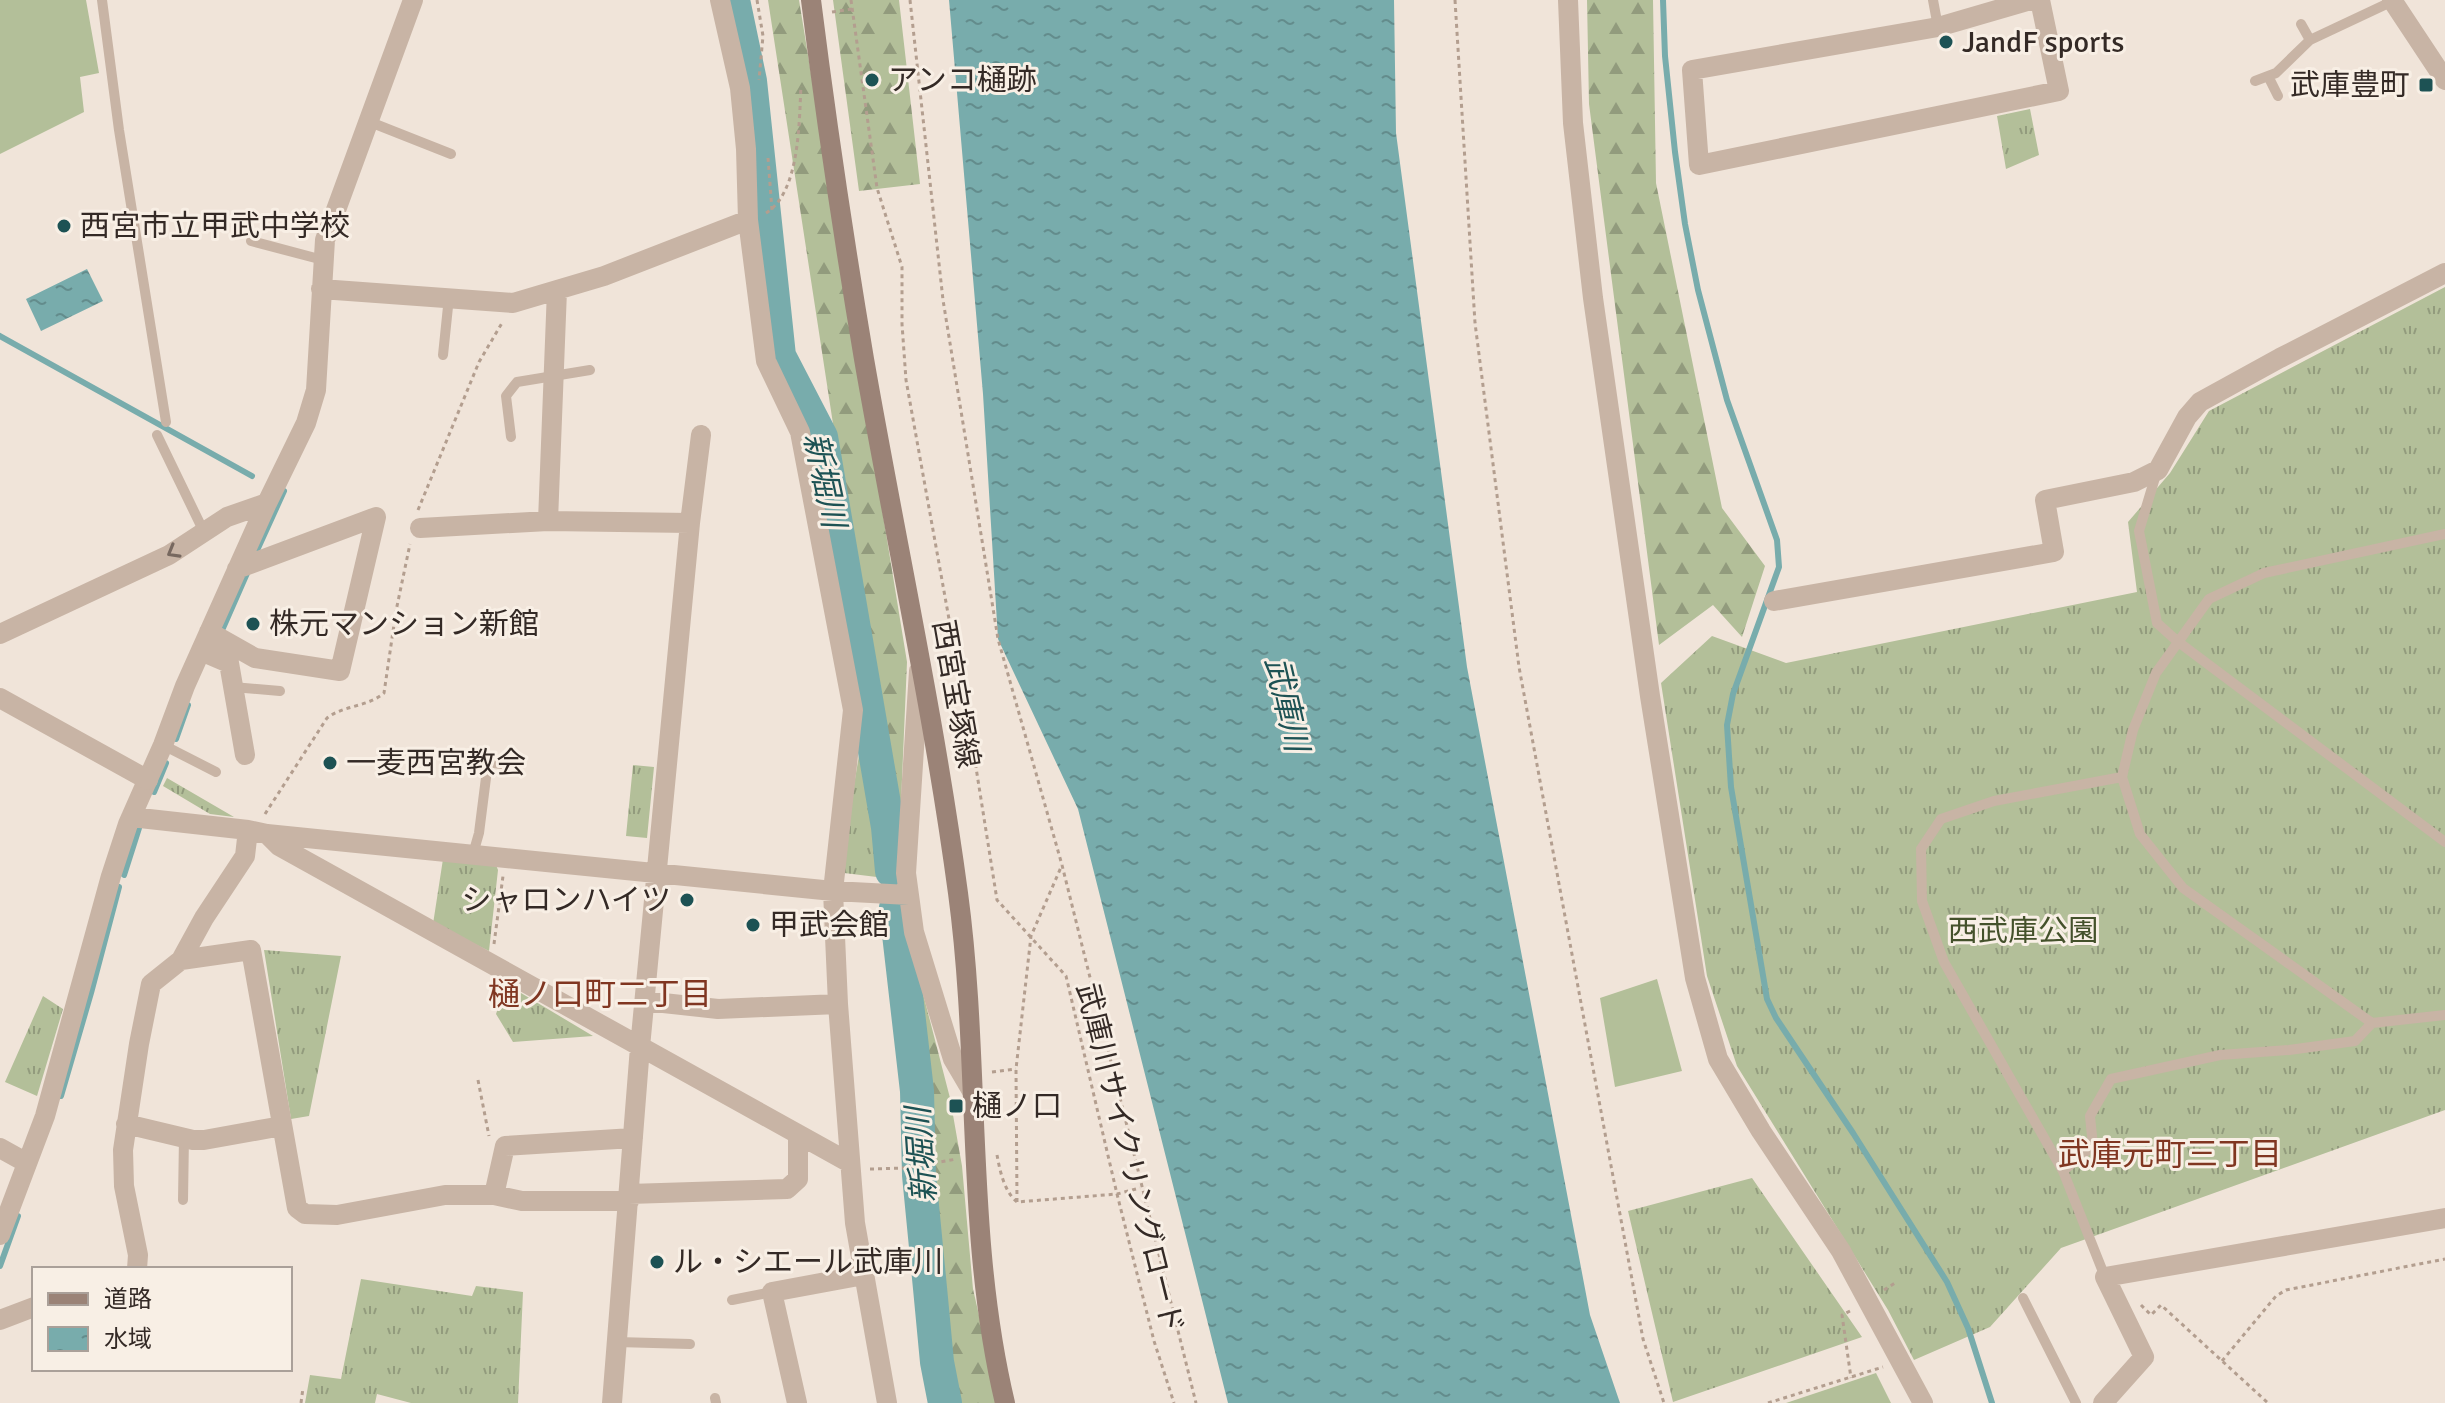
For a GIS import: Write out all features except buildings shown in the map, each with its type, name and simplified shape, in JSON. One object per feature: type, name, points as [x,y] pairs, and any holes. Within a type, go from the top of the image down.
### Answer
[{"type":"main road","name":"西宮宝塚線","points":[[811,0],[824,109],[862,345],[958,896],[971,1018],[978,1224],[997,1367],[1005,1403]]},
{"type":"street","points":[[0,1235],[45,1116],[111,876],[131,817],[205,641],[306,423],[316,390],[325,240],[413,0]]},
{"type":"street","points":[[720,0],[740,88],[748,220],[766,361],[800,432],[853,710],[833,891],[838,1004],[855,1223],[887,1403]]},
{"type":"street","points":[[1568,0],[1573,123],[1593,298],[1650,696],[1695,978],[1718,1059],[1761,1131],[1841,1251],[1923,1403]]},
{"type":"street","points":[[2031,0],[1938,27],[1692,70],[1699,165],[2059,91],[2040,0]]},
{"type":"street","points":[[2393,1],[2445,80]]},
{"type":"street","points":[[321,289],[513,303],[604,276],[748,220]]},
{"type":"street","points":[[1774,601],[2054,552],[2045,500],[2134,482],[2158,470],[2187,417],[2200,402],[2445,273]]},
{"type":"street","points":[[548,521],[557,290]]},
{"type":"street","points":[[612,1403],[640,1047],[701,435]]},
{"type":"street","points":[[0,634],[169,555],[227,517],[267,503]]},
{"type":"street","points":[[205,641],[255,658],[340,671],[376,517],[237,569]]},
{"type":"street","points":[[416,527],[548,521],[690,523]]},
{"type":"street","points":[[205,641],[229,663],[245,755]]},
{"type":"street","points":[[919,659],[906,873],[914,932],[953,1059],[973,1093]]},
{"type":"street","points":[[0,698],[148,780]]},
{"type":"street","points":[[131,817],[833,891],[909,895]]},
{"type":"street","points":[[137,1267],[138,1255],[124,1186],[126,1124],[151,984],[181,960],[204,918],[245,856],[256,832]]},
{"type":"street","points":[[256,832],[798,1134],[850,1166]]},
{"type":"street","points":[[181,960],[251,950],[297,1208],[305,1214],[337,1215],[445,1195],[494,1195],[522,1201],[787,1189],[798,1179],[798,1134]]},
{"type":"street","points":[[645,1001],[718,1009],[838,1004]]},
{"type":"street","points":[[126,1124],[204,1140],[282,1126]]},
{"type":"street","points":[[494,1195],[505,1146],[633,1138]]},
{"type":"street","points":[[0,1148],[27,1163]]},
{"type":"street","points":[[2103,1403],[2144,1357],[2105,1277],[2445,1218]]},
{"type":"street","points":[[797,1403],[772,1292],[864,1275]]},
{"type":"street","points":[[0,1320],[32,1308]]},
{"type":"lane","points":[[102,0],[119,130],[166,422]]},
{"type":"lane","points":[[1933,0],[1938,27]]},
{"type":"lane","points":[[2255,81],[2276,73],[2310,40],[2393,1]]},
{"type":"lane","points":[[2301,24],[2310,40]]},
{"type":"lane","points":[[2268,76],[2278,96]]},
{"type":"lane","points":[[370,122],[451,154]]},
{"type":"lane","points":[[251,241],[323,260]]},
{"type":"lane","points":[[443,355],[449,297]]},
{"type":"lane","points":[[511,437],[506,396],[517,382],[590,370]]},
{"type":"lane","points":[[157,435],[204,532]]},
{"type":"lane","points":[[2158,470],[2139,531],[2157,623],[2445,842]]},
{"type":"lane","points":[[2372,1023],[2183,888],[2140,834],[2122,777],[2133,730],[2156,673],[2209,599],[2264,573],[2445,534]]},
{"type":"lane","points":[[233,687],[280,691]]},
{"type":"lane","points":[[163,745],[216,772]]},
{"type":"lane","points":[[473,760],[501,764]]},
{"type":"lane","points":[[473,854],[479,833],[488,762]]},
{"type":"lane","points":[[2105,1277],[2063,1171],[1944,962],[1922,901],[1921,849],[1941,819],[1994,801],[2122,777]]},
{"type":"lane","points":[[2063,1171],[2093,1146],[2090,1116],[2111,1079],[2220,1055],[2355,1041],[2372,1023],[2445,1015]]},
{"type":"lane","points":[[183,1200],[184,1137]]},
{"type":"lane","points":[[732,1300],[772,1292]]},
{"type":"lane","points":[[2023,1298],[2076,1403]]},
{"type":"lane","points":[[617,1342],[690,1344]]},
{"type":"path","points":[[757,0],[763,36],[759,84]]},
{"type":"path","name":"武庫川サイクリングロード","points":[[851,0],[877,188],[902,267],[906,380],[961,673],[997,900],[1066,976],[1154,1341],[1174,1403]]},
{"type":"path","points":[[910,0],[943,300],[998,639],[1062,865],[1196,1403]]},
{"type":"path","points":[[1455,0],[1475,323],[1519,667],[1643,1339],[1664,1403]]},
{"type":"path","points":[[768,213],[785,193],[794,156],[801,82]]},
{"type":"path","points":[[256,832],[327,718],[377,699],[384,693],[396,611],[416,527],[479,362],[513,303]]},
{"type":"path","points":[[492,963],[505,857]]},
{"type":"path","points":[[1017,1202],[1016,1069],[1031,936],[1062,865]]},
{"type":"path","points":[[992,1072],[1016,1069]]},
{"type":"path","points":[[478,1080],[490,1140],[505,1146]]},
{"type":"path","points":[[995,1143],[1000,1173],[1017,1202],[1117,1194],[1141,1188]]},
{"type":"path","points":[[850,1166],[905,1168],[965,1158]]},
{"type":"path","points":[[2222,1361],[2276,1296],[2286,1290],[2445,1259]]},
{"type":"path","points":[[2141,1304],[2151,1315],[2161,1305],[2268,1403]]},
{"type":"path","points":[[1842,1315],[1851,1378]]},
{"type":"path","points":[[1768,1403],[1876,1370]]},
{"type":"path","points":[[301,1403],[303,1388]]},
{"type":"green space","points":[[0,0],[86,0],[99,73],[80,77],[84,112],[0,154]]},
{"type":"green space","points":[[768,0],[799,0],[907,662],[900,826],[892,826],[885,785],[854,785],[872,678]]},
{"type":"green space","points":[[833,0],[899,0],[920,184],[859,191]]},
{"type":"green space","points":[[1587,0],[1653,0],[1656,183],[1722,508],[1765,566],[1742,637],[1713,605],[1659,645],[1589,104]]},
{"type":"green space","points":[[2030,109],[2039,155],[2006,169],[1997,116]]},
{"type":"green space","name":"西武庫公園","points":[[2445,287],[2445,1110],[2061,1248],[1990,1327],[1914,1360],[1888,1310],[1737,1066],[1707,976],[1661,683],[1712,636],[1786,663],[2137,592],[2128,522],[2170,473],[2209,411]]},
{"type":"green space","points":[[633,765],[654,767],[647,838],[626,836]]},
{"type":"green space","points":[[167,778],[234,817],[210,814],[163,786]]},
{"type":"green space","points":[[854,785],[876,785],[885,878],[844,873]]},
{"type":"green space","points":[[443,859],[496,865],[489,951],[433,924]]},
{"type":"green space","points":[[264,950],[341,956],[309,1116],[291,1119]]},
{"type":"green space","points":[[1657,979],[1682,1071],[1615,1087],[1600,998]]},
{"type":"green space","points":[[920,982],[950,1098],[962,1166],[973,1289],[999,1403],[955,1403],[923,1142],[910,984]]},
{"type":"green space","points":[[506,984],[593,1036],[513,1042],[496,1014]]},
{"type":"green space","points":[[43,996],[63,1009],[37,1096],[5,1082]]},
{"type":"green space","points":[[1752,1178],[1862,1337],[1673,1402],[1628,1211]]},
{"type":"green space","points":[[361,1279],[472,1296],[476,1286],[523,1292],[518,1403],[411,1403],[377,1394],[375,1403],[305,1403],[310,1375],[341,1379]]},
{"type":"green space","points":[[1876,1373],[1891,1403],[1786,1403]]},
{"type":"water","name":"武庫川","points":[[949,0],[1394,0],[1396,133],[1467,667],[1590,1315],[1620,1403],[1228,1403],[1078,809],[998,639],[983,394]]},
{"type":"water","points":[[87,269],[103,301],[41,331],[26,299]]},
{"type":"waterway","name":"新堀川","points":[[733,0],[750,81],[779,356],[821,437],[888,827],[892,871]]},
{"type":"waterway","points":[[1663,0],[1665,56],[1675,152],[1698,290],[1727,400],[1777,540],[1779,567],[1733,694],[1727,725],[1731,787],[1767,999],[1776,1018],[1947,1282],[1968,1328],[1992,1403]]},
{"type":"waterway","points":[[0,336],[252,476]]},
{"type":"waterway","points":[[254,557],[284,491]]},
{"type":"waterway","points":[[223,628],[248,571]]},
{"type":"waterway","points":[[176,739],[188,705]]},
{"type":"waterway","points":[[154,792],[166,763]]},
{"type":"waterway","points":[[124,875],[139,828]]},
{"type":"waterway","points":[[61,1096],[119,887]]},
{"type":"waterway","name":"新堀川","points":[[896,908],[917,1091],[919,1175],[937,1362],[945,1403]]},
{"type":"waterway","points":[[0,1266],[18,1216]]},
{"type":"place","name":"JandF sports","points":[[1946,42]]},
{"type":"place","name":"アンコ樋跡","points":[[872,80]]},
{"type":"place","name":"武庫豊町","points":[[2426,85]]},
{"type":"place","name":"西宮市立甲武中学校","points":[[64,226]]},
{"type":"place","name":"株元マンション新館","points":[[253,624]]},
{"type":"place","name":"一麦西宮教会","points":[[330,763]]},
{"type":"place","name":"シャロンハイツ","points":[[687,900]]},
{"type":"place","name":"甲武会館","points":[[753,925]]},
{"type":"place","name":"樋ノ口","points":[[956,1106]]},
{"type":"place","name":"ル・シエール武庫川","points":[[657,1262]]},
{"type":"district","name":"樋ノ口町二丁目","points":[[600,994]]},
{"type":"district","name":"武庫元町三丁目","points":[[2170,1154]]}]
